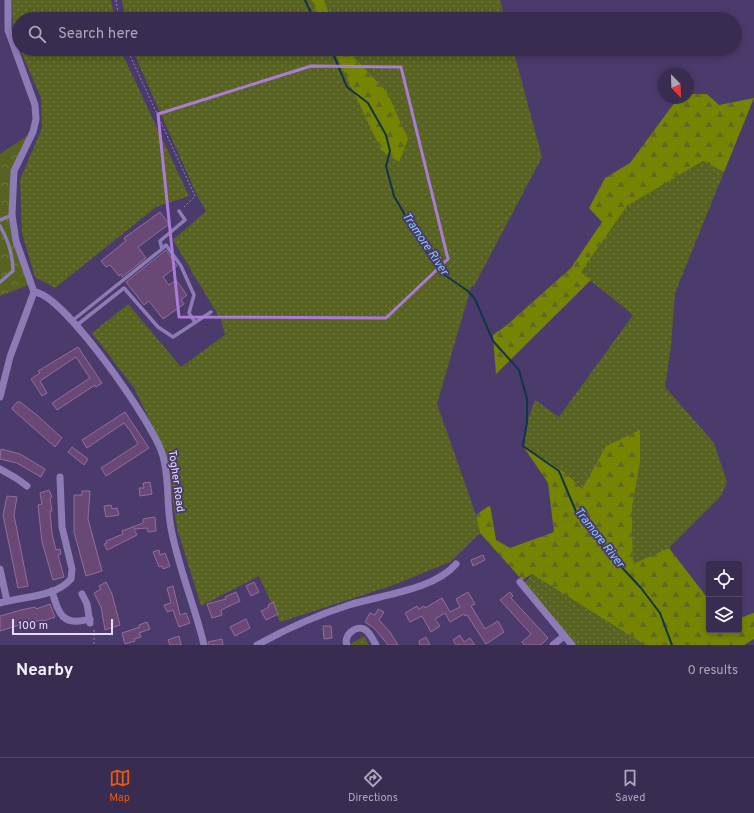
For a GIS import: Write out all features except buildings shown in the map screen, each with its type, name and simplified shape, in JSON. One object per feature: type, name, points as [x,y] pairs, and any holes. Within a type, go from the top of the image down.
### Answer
[{"type":"street","points":[[8,0],[8,30],[12,41]]},
{"type":"street","points":[[0,397],[10,358],[34,292],[16,241],[12,215],[14,171],[33,132],[36,119],[31,92],[18,56]]},
{"type":"street","name":"Togher Road","points":[[34,292],[40,292],[48,297],[74,323],[142,414],[160,448],[165,467],[171,528],[204,645]]},
{"type":"street","points":[[1,472],[27,486]]},
{"type":"street","points":[[0,569],[3,602],[52,592],[65,586],[71,580],[72,569],[62,527],[60,477]]},
{"type":"street","points":[[257,645],[291,628],[328,613],[426,583],[438,578],[452,569],[456,564]]},
{"type":"street","points":[[520,582],[572,645]]},
{"type":"street","points":[[52,592],[56,608],[62,617],[77,622],[90,622],[87,604],[82,594]]},
{"type":"street","points":[[347,645],[345,642],[348,634],[356,629],[363,629],[369,633],[376,645]]},
{"type":"street","points":[[553,645],[564,636]]},
{"type":"lane","points":[[162,249],[160,241],[185,220],[179,211]]},
{"type":"lane","points":[[0,220],[12,215]]},
{"type":"lane","points":[[0,226],[9,245],[13,261],[13,271],[0,282]]},
{"type":"lane","points":[[74,323],[166,245],[181,266],[194,295],[189,313],[195,322]]},
{"type":"lane","points":[[74,323],[124,288],[158,327],[173,337],[211,312]]},
{"type":"path","points":[[116,0],[118,12]]},
{"type":"path","points":[[130,56],[195,196],[179,211]]},
{"type":"path","points":[[90,622],[94,625],[94,645]]},
{"type":"highlighted area","points":[[311,66],[401,67],[448,259],[386,318],[179,317],[158,114]]},
{"type":"green space","points":[[12,0],[111,0],[114,12],[12,12]]},
{"type":"green space","points":[[122,0],[311,0],[317,12],[124,12]]},
{"type":"green space","points":[[311,0],[324,0],[328,12],[317,12]]},
{"type":"green space","points":[[324,0],[500,0],[503,12],[328,12]]},
{"type":"green space","points":[[23,56],[123,56],[189,196],[156,207],[55,288],[35,277],[22,233],[20,180],[42,128],[41,98]]},
{"type":"green space","points":[[135,56],[336,56],[381,150],[387,92],[353,56],[515,56],[542,157],[474,286],[471,287],[437,404],[476,515],[480,533],[450,562],[391,586],[280,622],[259,576],[201,606],[177,528],[166,453],[134,388],[92,333],[128,304],[181,367],[225,335],[221,320],[173,240],[206,211],[196,193]]},
{"type":"green space","points":[[336,56],[353,56],[387,92],[408,139],[399,162],[381,150]]},
{"type":"green space","points":[[694,94],[707,94],[719,105],[754,98],[724,172],[703,161],[627,206],[581,272],[591,280],[496,374],[493,335],[507,325],[571,268],[602,222],[589,208],[605,178],[630,163],[674,104],[694,104]]},
{"type":"green space","points":[[33,132],[14,171],[12,215],[31,284],[0,296],[0,154]]},
{"type":"green space","points":[[703,161],[724,172],[675,293],[671,345],[665,387],[714,443],[727,482],[721,496],[669,548],[633,565],[632,508],[640,464],[640,431],[606,446],[582,489],[567,474],[523,446],[527,422],[535,400],[559,417],[633,315],[580,272],[627,206]]},
{"type":"green space","points":[[640,430],[640,463],[632,508],[633,564],[669,548],[706,596],[706,633],[742,633],[742,617],[754,613],[754,639],[744,645],[645,645],[532,574],[522,580],[480,533],[476,515],[490,505],[496,540],[510,548],[554,532],[548,483],[523,446],[567,474],[582,489],[606,446]]},
{"type":"green space","points":[[532,574],[645,645],[575,645],[525,583]]},
{"type":"green space","points":[[364,636],[369,645],[351,645],[351,644]]},
{"type":"waterway","name":"Tramore River","points":[[305,0],[311,12]]},
{"type":"waterway","name":"Tramore River","points":[[334,56],[347,87],[368,103],[386,135],[390,151],[386,166],[394,196],[431,260],[443,274],[468,291],[475,299],[493,341],[519,370],[527,399],[527,422],[523,446],[559,471],[577,514],[603,547],[641,588],[660,613],[672,645]]}]
